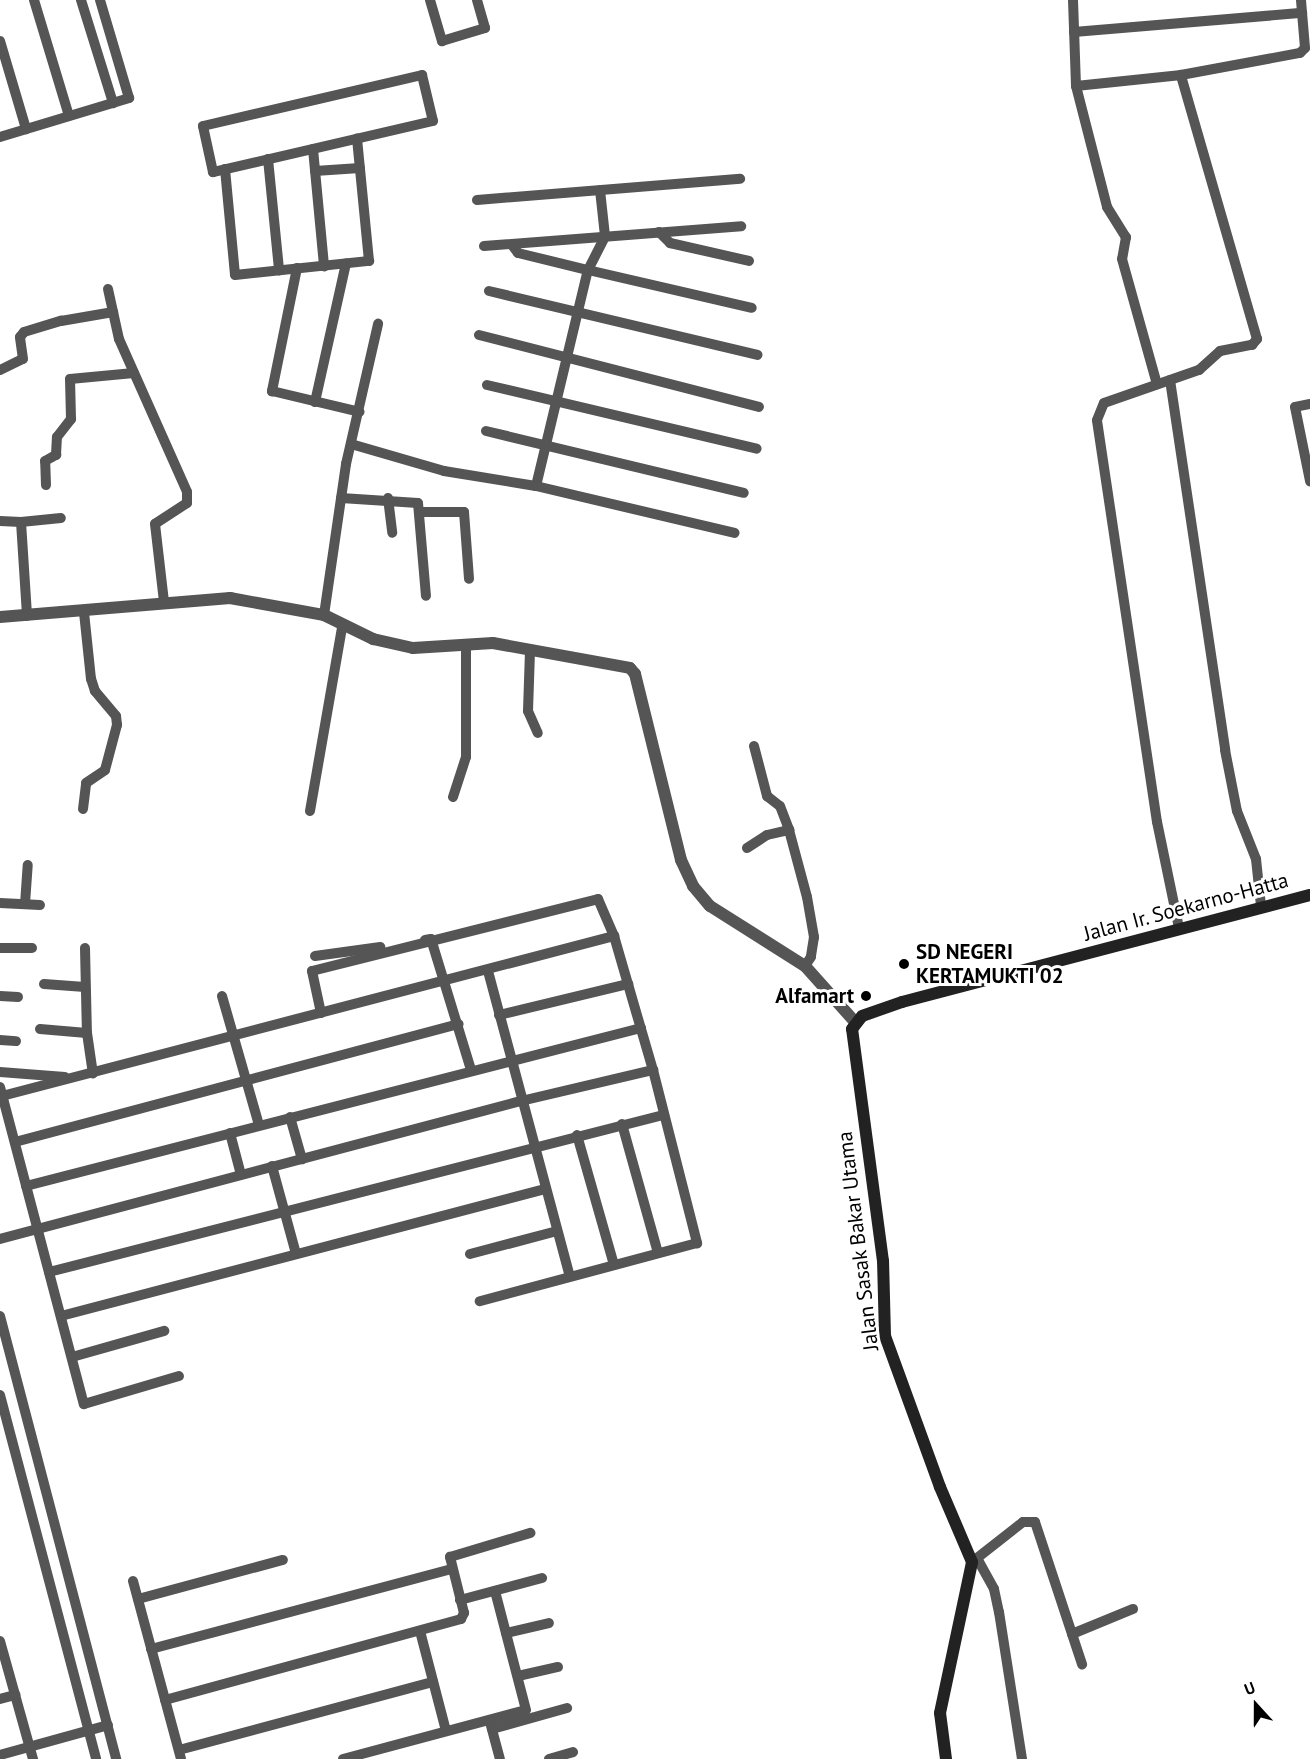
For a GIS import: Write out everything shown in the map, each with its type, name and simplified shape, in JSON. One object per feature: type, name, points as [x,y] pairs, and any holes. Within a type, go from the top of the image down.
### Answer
[{"type":"main road","name":"Jalan Ir. Soekarno-Hatta","points":[[855,1022],[869,1012],[984,979],[1310,895]]},
{"type":"main road","name":"Jalan Sasak Bakar Utama","points":[[855,1022],[852,1038],[884,1261],[885,1336],[940,1487],[974,1560]]},
{"type":"main road","points":[[946,1759],[940,1713],[974,1560]]},
{"type":"street","points":[[34,0],[69,116]]},
{"type":"street","points":[[81,0],[113,103]]},
{"type":"street","points":[[0,136],[129,98],[100,0]]},
{"type":"street","points":[[430,0],[442,41],[485,28],[477,0]]},
{"type":"street","points":[[1073,0],[1076,86],[1107,207],[1126,237],[1122,259],[1157,384]]},
{"type":"street","points":[[1076,86],[1181,75],[1304,51],[1301,0]]},
{"type":"street","points":[[1074,32],[1302,13]]},
{"type":"street","points":[[0,41],[26,129]]},
{"type":"street","points":[[422,75],[433,121],[357,139],[213,172],[203,126],[422,75]]},
{"type":"street","points":[[1179,928],[1157,822],[1097,420],[1104,403],[1199,370],[1220,351],[1252,345],[1257,339],[1181,75]]},
{"type":"street","points":[[225,169],[235,275],[369,261],[357,139]]},
{"type":"street","points":[[313,149],[324,266]]},
{"type":"street","points":[[268,159],[279,270]]},
{"type":"street","points":[[315,171],[360,168]]},
{"type":"street","points":[[477,200],[740,179]]},
{"type":"street","points":[[536,486],[588,270],[605,236],[600,190]]},
{"type":"street","points":[[484,246],[741,226]]},
{"type":"street","points":[[659,232],[669,243],[749,261]]},
{"type":"street","points":[[512,245],[518,253],[752,308]]},
{"type":"street","points":[[315,402],[346,263]]},
{"type":"street","points":[[297,268],[270,387],[315,402],[360,412]]},
{"type":"street","points":[[108,289],[113,312],[134,373],[188,499],[155,524],[165,602]]},
{"type":"street","points":[[489,291],[757,355]]},
{"type":"street","points":[[0,370],[23,359],[20,337],[24,332],[61,321],[113,312]]},
{"type":"street","points":[[324,615],[340,498],[378,324]]},
{"type":"street","points":[[478,335],[759,407]]},
{"type":"street","points":[[46,485],[45,461],[56,455],[57,437],[71,419],[70,379],[134,373]]},
{"type":"street","points":[[1170,380],[1225,750],[1237,811],[1256,859],[1261,906]]},
{"type":"street","points":[[487,385],[757,449]]},
{"type":"street","points":[[1310,404],[1295,407],[1310,481]]},
{"type":"street","points":[[486,431],[744,493]]},
{"type":"street","points":[[351,444],[444,471],[536,486],[735,533]]},
{"type":"street","points":[[340,498],[388,498],[418,502],[426,596]]},
{"type":"street","points":[[388,498],[392,533]]},
{"type":"street","points":[[419,512],[464,512],[470,579]]},
{"type":"street","points":[[0,521],[21,522],[61,518]]},
{"type":"street","points":[[21,522],[27,616]]},
{"type":"street","points":[[0,617],[84,612],[165,602],[230,598],[324,615],[342,627],[413,648],[466,648],[493,643],[530,651],[610,662],[633,670],[681,860],[693,886],[710,906],[805,966],[855,1022]]},
{"type":"street","points":[[83,808],[86,783],[105,770],[117,725],[116,716],[95,691],[91,679],[84,612]]},
{"type":"street","points":[[310,811],[342,627]]},
{"type":"street","points":[[453,796],[466,757],[466,648]]},
{"type":"street","points":[[530,651],[528,711],[538,733]]},
{"type":"street","points":[[754,746],[767,796],[780,806],[789,830],[814,937],[812,957],[805,966]]},
{"type":"street","points":[[747,848],[767,836],[789,830]]},
{"type":"street","points":[[26,904],[28,865]]},
{"type":"street","points":[[321,1013],[312,971],[431,939],[598,899],[614,936],[641,1028],[697,1243],[480,1301]]},
{"type":"street","points":[[0,903],[40,905]]},
{"type":"street","points":[[179,1376],[84,1404],[1,1091],[93,1074],[234,1035],[446,983],[614,936]]},
{"type":"street","points":[[315,956],[431,939]]},
{"type":"street","points":[[431,939],[459,1024],[471,1070]]},
{"type":"street","points":[[0,948],[32,948]]},
{"type":"street","points":[[86,948],[87,1033],[93,1074]]},
{"type":"street","points":[[488,971],[509,1059],[570,1276]]},
{"type":"street","points":[[44,984],[85,987]]},
{"type":"street","points":[[499,1015],[628,984]]},
{"type":"street","points":[[0,996],[18,997]]},
{"type":"street","points":[[222,996],[259,1125]]},
{"type":"street","points":[[15,1142],[459,1024]]},
{"type":"street","points":[[26,1186],[509,1059],[641,1028]]},
{"type":"street","points":[[40,1029],[87,1033]]},
{"type":"street","points":[[0,1040],[16,1041]]},
{"type":"street","points":[[0,1239],[521,1101],[653,1070]]},
{"type":"street","points":[[0,1071],[75,1078]]},
{"type":"street","points":[[49,1272],[533,1145],[663,1115]]},
{"type":"street","points":[[290,1117],[302,1159]]},
{"type":"street","points":[[622,1124],[658,1253]]},
{"type":"street","points":[[230,1133],[241,1175]]},
{"type":"street","points":[[577,1135],[614,1265]]},
{"type":"street","points":[[272,1166],[296,1254]]},
{"type":"street","points":[[61,1316],[545,1189]]},
{"type":"street","points":[[470,1254],[557,1231]]},
{"type":"street","points":[[0,1316],[116,1759]]},
{"type":"street","points":[[72,1357],[164,1331]]},
{"type":"street","points":[[0,1395],[96,1759]]},
{"type":"street","points":[[1022,1759],[994,1588],[974,1560],[1023,1522],[1032,1520],[1082,1664]]},
{"type":"street","points":[[165,1700],[462,1619],[465,1613],[449,1558],[452,1555],[530,1533]]},
{"type":"street","points":[[138,1599],[283,1560]]},
{"type":"street","points":[[151,1649],[452,1569]]},
{"type":"street","points":[[460,1600],[542,1578]]},
{"type":"street","points":[[133,1581],[180,1754],[433,1682]]},
{"type":"street","points":[[491,1724],[526,1710],[495,1591]]},
{"type":"street","points":[[1072,1634],[1133,1609]]},
{"type":"street","points":[[506,1633],[549,1623]]},
{"type":"street","points":[[420,1631],[446,1731]]},
{"type":"street","points":[[0,1643],[33,1759]]},
{"type":"street","points":[[518,1676],[558,1667]]},
{"type":"street","points":[[0,1699],[15,1695]]},
{"type":"street","points":[[343,1759],[446,1731],[567,1708]]},
{"type":"street","points":[[491,1724],[500,1759]]},
{"type":"street","points":[[0,1755],[108,1725]]},
{"type":"street","points":[[549,1759],[573,1752]]},
{"type":"place","name":"SD NEGERI KERTAMUKTI 02","points":[[904,964]]},
{"type":"place","name":"Alfamart","points":[[866,996]]}]
